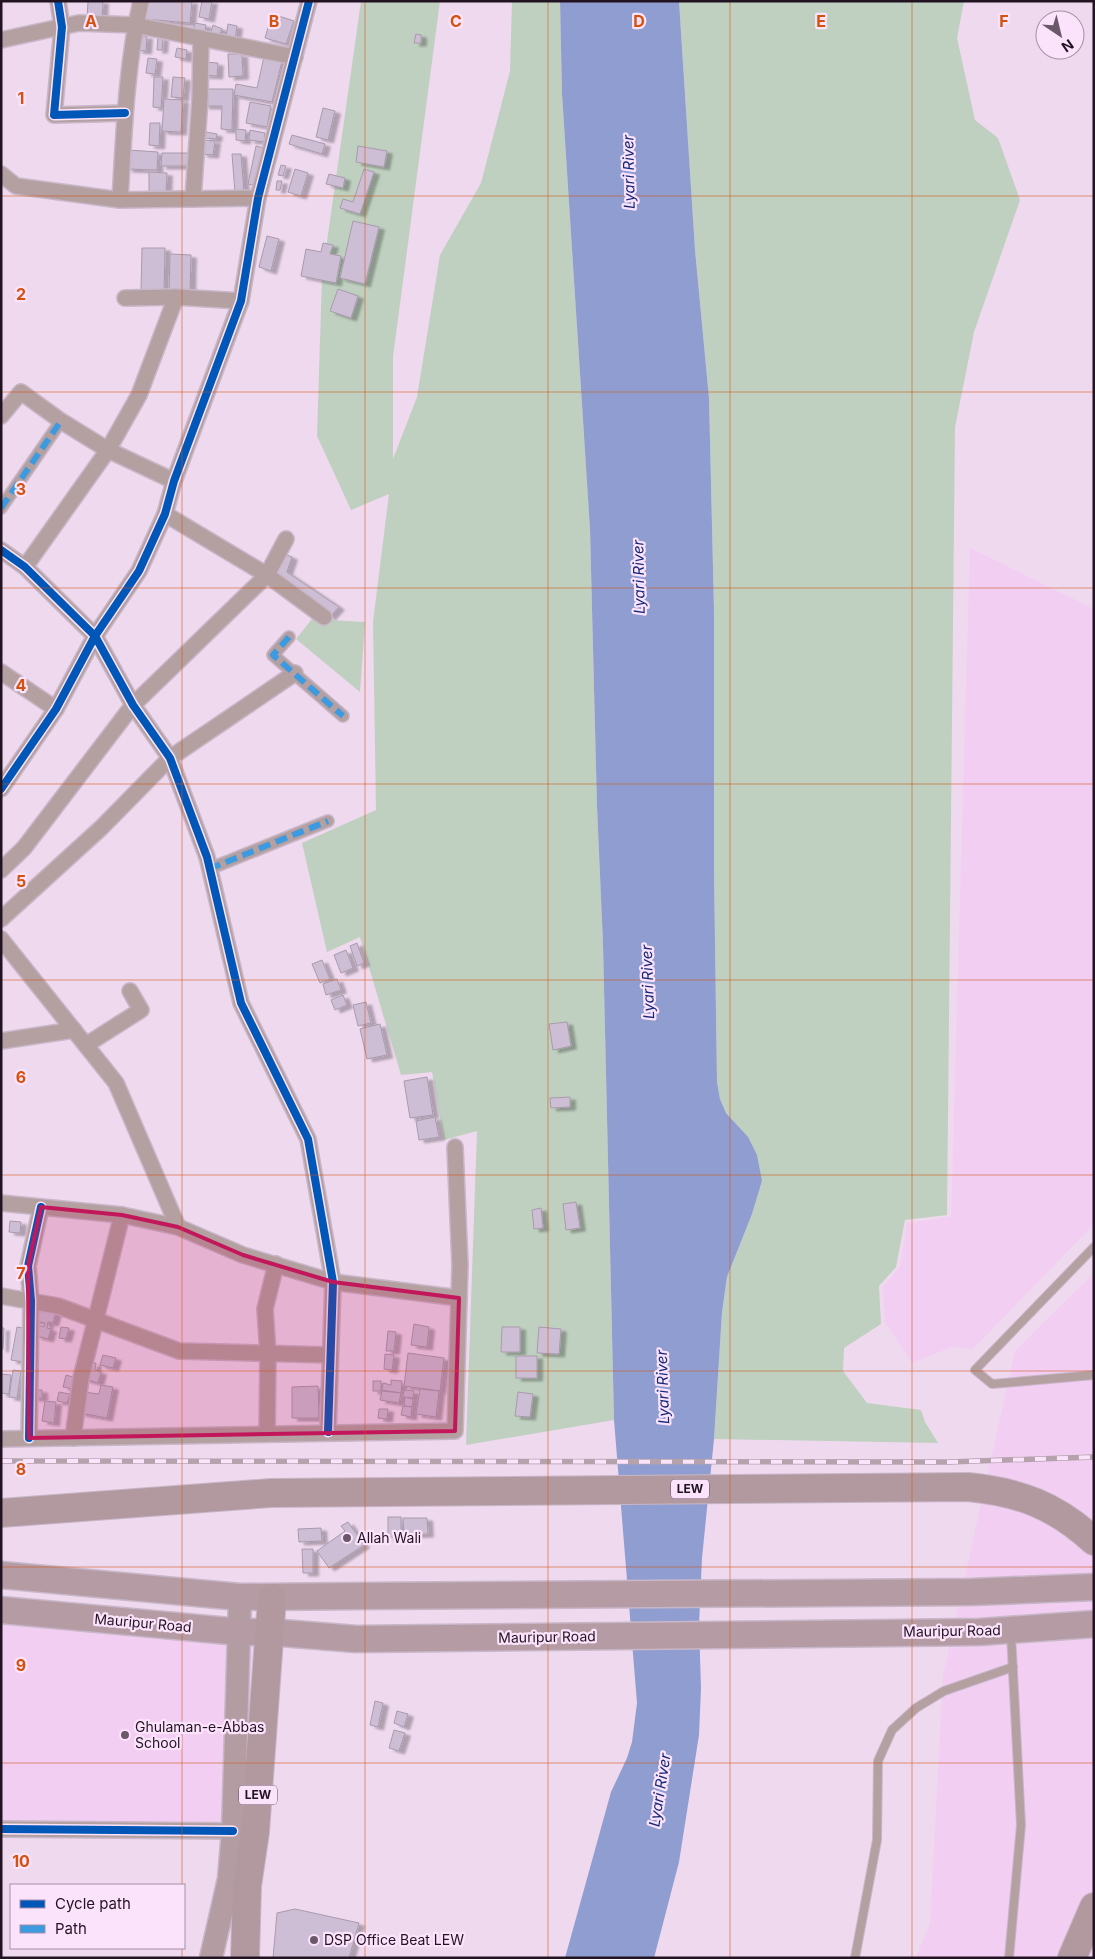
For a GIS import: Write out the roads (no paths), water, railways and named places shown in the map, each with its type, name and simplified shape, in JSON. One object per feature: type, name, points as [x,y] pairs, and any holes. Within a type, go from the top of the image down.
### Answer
[{"type":"highway","name":"LEW","points":[[1,1513],[87,1505],[271,1493],[968,1487],[998,1490],[1026,1497],[1053,1510],[1078,1526],[1094,1541]]},
{"type":"highway","points":[[1,1575],[240,1597],[272,1598],[972,1592],[1094,1587]]},
{"type":"highway","points":[[270,1632],[272,1598]]},
{"type":"highway","name":"Mauripur Road","points":[[1,1610],[240,1632],[270,1632],[356,1639],[980,1632],[1094,1624]]},
{"type":"highway","name":"LEW","points":[[245,1958],[247,1886],[255,1832],[270,1632]]},
{"type":"highway","points":[[1072,1958],[1094,1907]]},
{"type":"main road","points":[[211,1958],[229,1879],[233,1831],[240,1597]]},
{"type":"street","points":[[58,1],[62,27],[54,114],[125,113]]},
{"type":"street","points":[[120,200],[125,113],[135,25],[141,1]]},
{"type":"street","points":[[1,789],[56,709],[95,636],[139,570],[165,514],[174,480],[241,301],[258,198],[309,1]]},
{"type":"street","points":[[1,40],[79,23],[135,25],[295,57]]},
{"type":"street","points":[[193,199],[200,99],[201,38]]},
{"type":"street","points":[[1,174],[16,186],[120,200],[258,198]]},
{"type":"street","points":[[125,298],[176,297],[241,301]]},
{"type":"street","points":[[25,567],[108,450],[139,395],[176,297]]},
{"type":"street","points":[[1,416],[22,392],[61,421],[108,450],[174,480]]},
{"type":"street","points":[[1,508],[61,421]]},
{"type":"street","points":[[165,514],[267,575],[324,617]]},
{"type":"street","points":[[1,870],[24,848],[132,705],[267,575],[286,539]]},
{"type":"street","points":[[1,550],[25,567],[95,636],[132,705],[170,758],[210,869],[241,1003],[308,1139],[333,1282],[328,1432]]},
{"type":"street","points":[[289,637],[273,655],[343,716]]},
{"type":"street","points":[[1,672],[56,709]]},
{"type":"street","points":[[1,919],[101,828],[170,758],[295,673]]},
{"type":"street","points":[[210,869],[328,821]]},
{"type":"street","points":[[1,939],[8,956],[74,1030],[116,1084],[178,1227]]},
{"type":"street","points":[[86,1045],[141,1010],[130,991]]},
{"type":"street","points":[[1,1042],[74,1030]]},
{"type":"street","points":[[1,1439],[455,1431],[460,1265],[455,1147]]},
{"type":"street","points":[[1,1203],[122,1215],[178,1227],[243,1255],[333,1282],[459,1298]]},
{"type":"street","points":[[29,1438],[31,1301],[28,1266],[41,1207]]},
{"type":"street","points":[[72,1438],[82,1378],[122,1215]]},
{"type":"street","points":[[267,1434],[268,1354],[265,1309],[276,1264]]},
{"type":"street","points":[[1,1296],[58,1306],[179,1351],[330,1355]]},
{"type":"street","points":[[1,1829],[233,1831]]},
{"type":"lane","points":[[1094,1247],[976,1370],[992,1384],[1094,1376]]},
{"type":"lane","points":[[1009,1958],[1021,1825],[1011,1630]]},
{"type":"lane","points":[[854,1958],[878,1840],[878,1761],[892,1730],[916,1708],[944,1691],[1013,1667]]},
{"type":"water","name":"Lyari River","points":[[560,1],[679,1],[695,250],[709,398],[714,610],[714,872],[717,1082],[720,1099],[726,1113],[748,1137],[757,1155],[762,1181],[752,1214],[727,1277],[722,1312],[714,1439],[702,1558],[699,1625],[701,1688],[699,1735],[679,1862],[654,1958],[565,1958],[611,1792],[627,1758],[632,1742],[637,1703],[614,1420],[603,944],[597,807],[590,529],[562,94]]},
{"type":"railway","points":[[1,1461],[949,1462],[1094,1457]]},
{"type":"place","name":"Allah Wali","points":[[347,1538]]},
{"type":"place","name":"Ghulaman-e-Abbas School","points":[[125,1735]]},
{"type":"place","name":"DSP Office Beat LEW","points":[[314,1940]]}]
